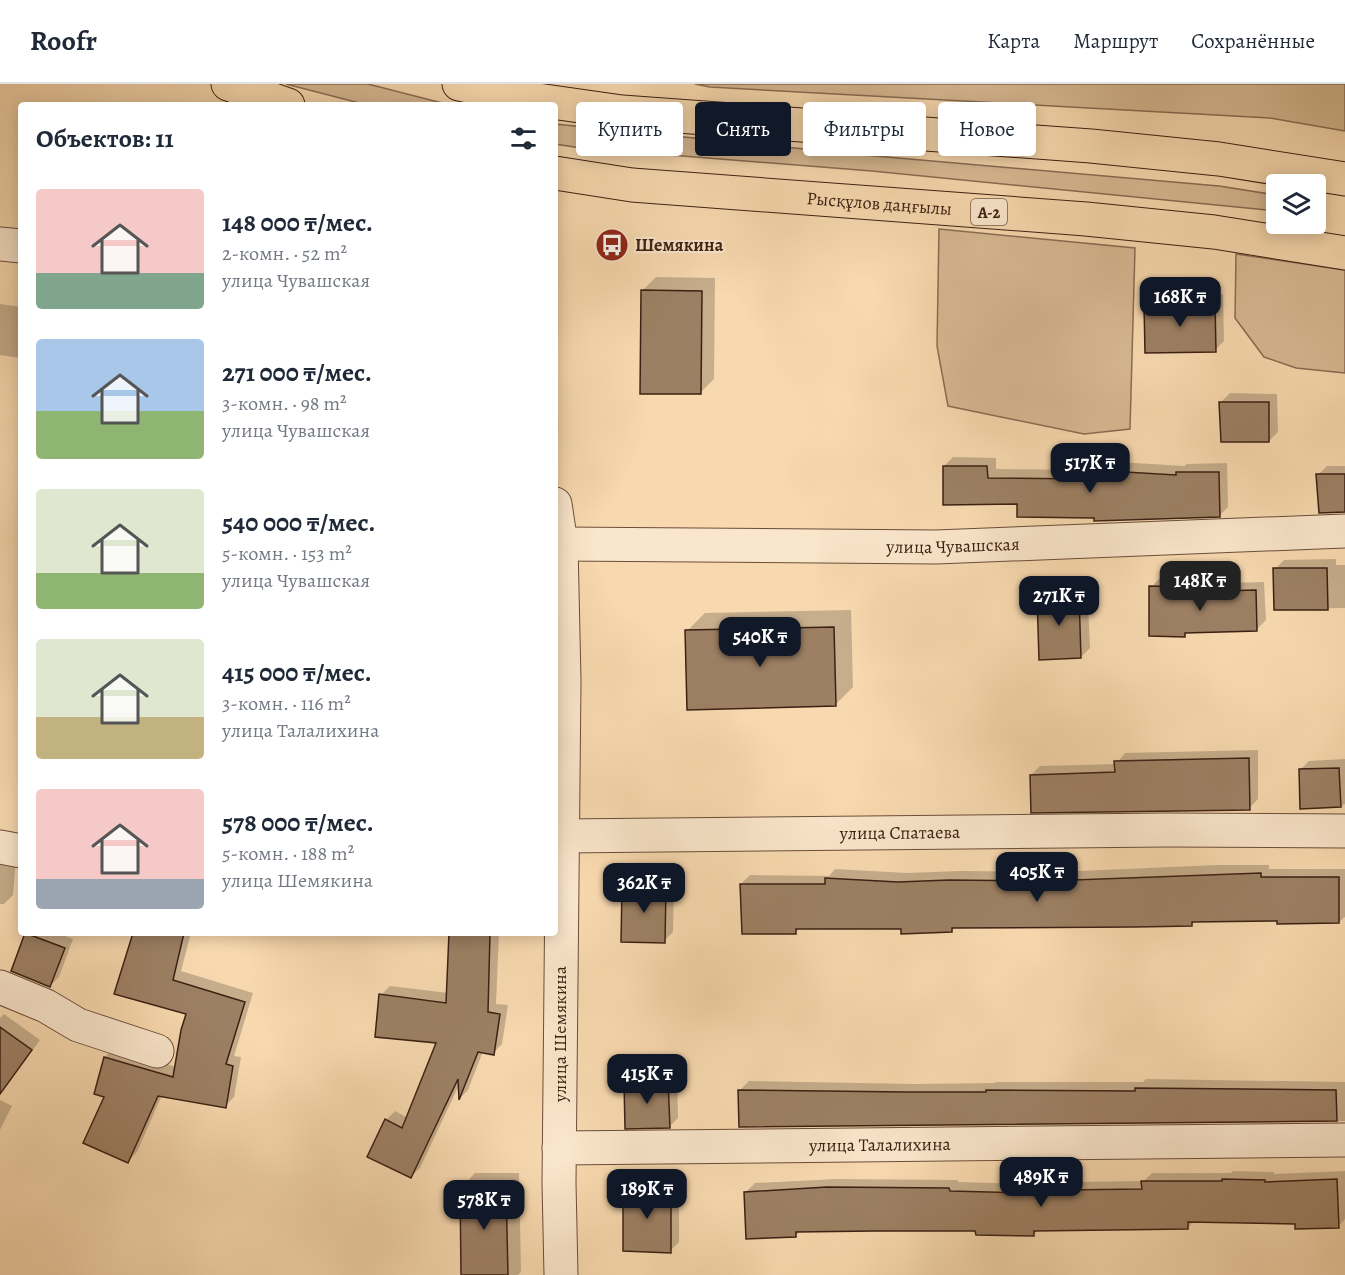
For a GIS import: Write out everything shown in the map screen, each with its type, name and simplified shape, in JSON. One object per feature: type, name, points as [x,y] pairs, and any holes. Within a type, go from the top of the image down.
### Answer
[{"type":"main road","points":[[228,84],[279,102]]},
{"type":"main road","points":[[459,84],[516,97],[551,102]]},
{"type":"main road","points":[[578,84],[606,102]]},
{"type":"main road","points":[[558,103],[576,105]]},
{"type":"main road","points":[[683,116],[1103,147],[1219,159],[1345,179]]},
{"type":"main road","name":"Рысқұлов даңғылы","points":[[558,173],[632,185],[1086,219],[1214,232],[1345,253]]},
{"type":"street","points":[[0,244],[18,246]]},
{"type":"street","name":"улица Шемякина","points":[[558,524],[561,544],[564,681],[559,1148],[561,1275]]},
{"type":"street","name":"улица Чувашская","points":[[561,544],[936,547],[1345,531]]},
{"type":"street","name":"улица Спатаева","points":[[562,836],[1166,830],[1345,831]]},
{"type":"street","points":[[0,847],[18,850]]},
{"type":"street","points":[[0,987],[46,1006],[78,1025],[156,1051]]},
{"type":"street","name":"улица Талалихина","points":[[559,1148],[1345,1140]]},
{"type":"shaded area","points":[[286,84],[368,84],[438,102],[355,102]]},
{"type":"shaded area","points":[[695,84],[1345,84],[1345,131],[1270,118],[1036,105],[1036,102],[981,102],[710,87]]},
{"type":"shaded area","points":[[558,124],[576,126],[576,147],[558,144]]},
{"type":"shaded area","points":[[683,137],[695,138],[695,156],[791,156],[791,148],[803,149],[803,156],[875,156],[1219,186],[1266,193],[1266,210],[872,171],[682,156]]},
{"type":"shaded area","points":[[939,229],[1135,248],[1130,429],[1084,434],[948,406],[937,346]]},
{"type":"shaded area","points":[[1236,254],[1345,270],[1345,373],[1296,368],[1264,357],[1235,318]]},
{"type":"building","points":[[641,290],[702,291],[701,394],[640,394]]},
{"type":"building","points":[[1215,303],[1216,352],[1145,353],[1144,304]]},
{"type":"building","points":[[1219,402],[1269,402],[1269,442],[1221,442]]},
{"type":"building","points":[[943,466],[987,466],[988,478],[1092,479],[1092,470],[1176,475],[1176,472],[1219,472],[1220,517],[1094,521],[1094,518],[1017,517],[1017,504],[943,505]]},
{"type":"building","points":[[1316,474],[1345,474],[1345,512],[1319,513]]},
{"type":"building","points":[[1273,568],[1327,568],[1328,610],[1274,610]]},
{"type":"building","points":[[1149,586],[1186,587],[1186,592],[1256,590],[1257,631],[1185,633],[1185,637],[1149,636]]},
{"type":"building","points":[[1079,595],[1081,658],[1039,660],[1037,596]]},
{"type":"building","points":[[834,627],[836,706],[687,710],[685,630]]},
{"type":"building","points":[[1249,758],[1250,810],[1031,813],[1030,775],[1115,772],[1114,761]]},
{"type":"building","points":[[1339,768],[1341,807],[1300,809],[1299,769]]},
{"type":"building","points":[[1261,873],[1261,877],[1339,877],[1339,923],[1192,922],[1192,926],[952,928],[952,932],[901,934],[901,929],[796,929],[796,934],[742,934],[740,884],[825,884],[825,878],[898,882],[1047,881]]},
{"type":"building","points":[[622,886],[666,887],[665,943],[621,942]]},
{"type":"building","points":[[24,936],[33,936],[65,948],[50,987],[11,971]]},
{"type":"building","points":[[132,936],[183,936],[173,980],[245,1002],[226,1064],[233,1066],[226,1108],[158,1096],[128,1163],[83,1143],[104,1097],[94,1094],[104,1057],[173,1077],[186,1014],[114,994]]},
{"type":"building","points":[[449,936],[490,936],[488,1012],[500,1014],[494,1055],[478,1052],[459,1100],[458,1079],[411,1178],[367,1157],[385,1119],[402,1128],[436,1043],[375,1037],[379,994],[446,1003]]},
{"type":"building","points":[[0,1027],[32,1050],[0,1094]]},
{"type":"building","points":[[668,1080],[670,1128],[625,1129],[624,1082]]},
{"type":"building","points":[[1135,1088],[1336,1090],[1337,1121],[739,1127],[738,1090],[986,1092],[986,1090],[1135,1091]]},
{"type":"building","points":[[1222,1179],[1265,1180],[1265,1182],[1337,1179],[1339,1228],[1295,1229],[1295,1224],[1188,1222],[1188,1229],[1034,1231],[1034,1236],[976,1235],[975,1231],[874,1231],[796,1232],[796,1237],[746,1239],[744,1192],[827,1187],[949,1188],[950,1191],[1061,1194],[1061,1190],[1142,1189],[1141,1181],[1222,1181]]},
{"type":"building","points":[[460,1186],[506,1186],[508,1275],[461,1275]]},
{"type":"building","points":[[623,1187],[671,1188],[671,1253],[623,1251]]},
{"type":"place","name":"Шемякина","points":[[612,245]]}]
